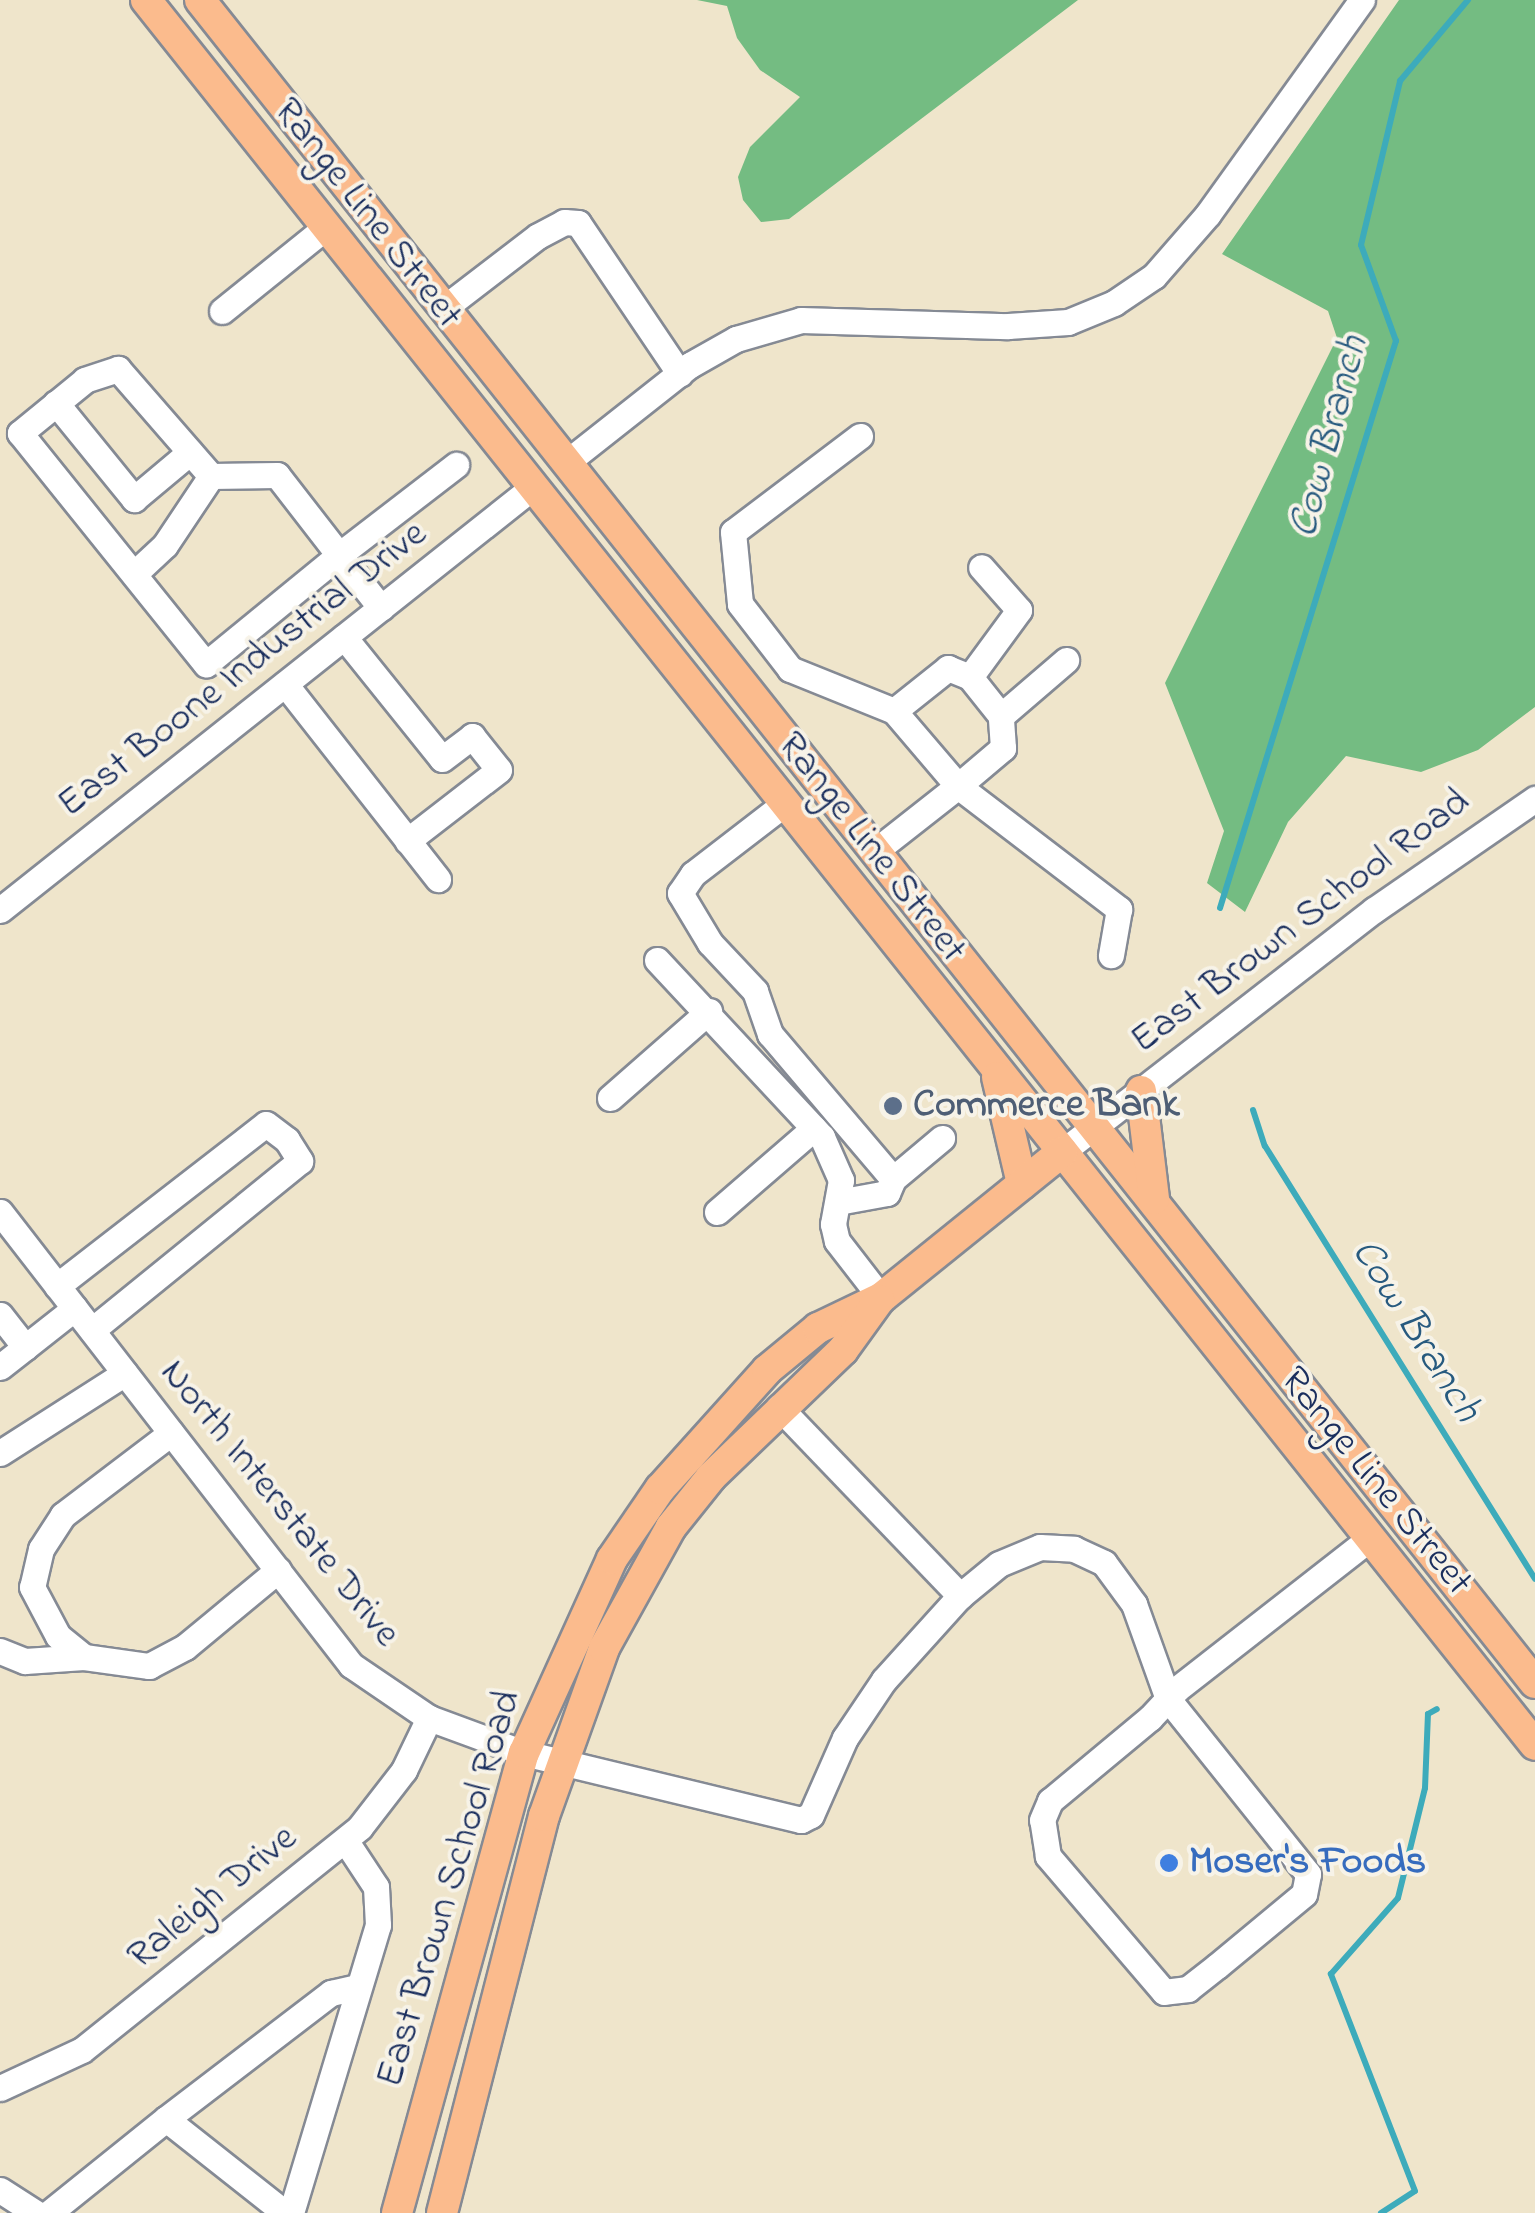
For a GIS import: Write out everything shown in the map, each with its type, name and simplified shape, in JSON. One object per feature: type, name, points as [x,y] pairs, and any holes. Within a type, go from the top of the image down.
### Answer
[{"type":"main road","name":"Range Line Street","points":[[146,0],[1535,1745]]},
{"type":"main road","name":"Range Line Street","points":[[200,0],[1535,1684]]},
{"type":"main road","points":[[454,388],[534,449],[567,462]]},
{"type":"main road","points":[[533,487],[558,492],[679,604]]},
{"type":"main road","points":[[996,1069],[1022,1184]]},
{"type":"main road","points":[[1140,1091],[1154,1202]]},
{"type":"main road","name":"East Brown School Road","points":[[397,2213],[524,1753],[592,1597],[660,1488],[767,1370],[818,1328],[880,1298],[1062,1152]]},
{"type":"main road","name":"East Brown School Road","points":[[442,2213],[560,1760],[604,1648],[641,1573],[711,1477],[842,1350],[880,1298]]},
{"type":"main road","points":[[1370,1538],[1383,1532],[1392,1536],[1472,1604]]},
{"type":"street","points":[[567,462],[680,374],[736,339],[801,320],[1008,326],[1068,322],[1114,303],[1154,276],[1208,214],[1362,0]]},
{"type":"street","points":[[444,308],[538,236],[564,222],[578,223],[680,374]]},
{"type":"street","points":[[222,310],[326,227]]},
{"type":"street","points":[[381,608],[339,555],[276,475],[211,476],[118,370],[85,380],[20,433],[206,664],[339,555],[456,466]]},
{"type":"street","points":[[56,404],[134,499],[190,452]]},
{"type":"street","points":[[860,436],[733,532],[740,604],[790,669],[894,711],[958,786],[1119,909],[1110,955]]},
{"type":"street","points":[[134,574],[166,544],[211,476]]},
{"type":"street","name":"East Boone Industrial Drive","points":[[0,910],[533,487]]},
{"type":"street","points":[[970,677],[1019,610],[981,567]]},
{"type":"street","points":[[344,637],[442,759],[472,736],[499,770],[408,841]]},
{"type":"street","points":[[1001,716],[1066,660]]},
{"type":"street","points":[[874,852],[1003,748],[1001,716],[970,677],[948,668],[894,711]]},
{"type":"street","points":[[285,684],[438,879]]},
{"type":"street","name":"East Brown School Road","points":[[1062,1152],[1374,910],[1535,799]]},
{"type":"street","points":[[784,804],[693,874],[680,893],[710,943],[755,991],[770,1034],[893,1179]]},
{"type":"street","points":[[657,960],[814,1128],[836,1160],[836,1242],[880,1298]]},
{"type":"street","points":[[610,1098],[708,1011]]},
{"type":"street","points":[[58,1286],[266,1124],[287,1140],[300,1161],[92,1330]]},
{"type":"street","points":[[717,1212],[814,1128]]},
{"type":"street","points":[[838,1202],[887,1193],[893,1179],[942,1138]]},
{"type":"street","name":"North Interstate Drive","points":[[0,1212],[351,1665],[429,1718],[524,1753],[801,1820],[812,1815],[845,1738],[884,1680],[960,1596]]},
{"type":"street","points":[[0,1367],[74,1308]]},
{"type":"street","points":[[0,1314],[24,1347]]},
{"type":"street","points":[[0,1453],[124,1372]]},
{"type":"street","points":[[779,1407],[960,1596],[1020,1552],[1056,1547],[1104,1563],[1134,1604],[1168,1700],[1308,1874],[1304,1894],[1175,1993],[1151,1982],[1048,1856],[1042,1820],[1050,1801],[1168,1700],[1370,1538]]},
{"type":"street","points":[[84,1657],[58,1636],[32,1587],[41,1549],[63,1515],[171,1433]]},
{"type":"street","points":[[0,1651],[25,1660],[84,1657],[149,1666],[184,1647],[278,1570]]},
{"type":"street","name":"Raleigh Drive","points":[[0,2088],[82,2050],[345,1840],[404,1770],[429,1718]]},
{"type":"street","points":[[166,2119],[288,2213],[379,1901],[345,1840]]},
{"type":"street","points":[[49,2213],[331,1993],[356,1987]]},
{"type":"street","points":[[0,2190],[36,2213]]},
{"type":"green space","points":[[697,0],[1078,0],[789,219],[761,222],[743,200],[738,177],[750,147],[800,97],[760,70],[737,38],[727,6]]},
{"type":"green space","points":[[1399,0],[1535,0],[1535,707],[1478,750],[1421,772],[1346,756],[1288,822],[1245,912],[1207,883],[1224,831],[1165,683],[1337,338],[1328,311],[1222,254]]},
{"type":"waterway","name":"Cow Branch","points":[[1220,908],[1396,341],[1361,245],[1400,81],[1468,0]]},
{"type":"waterway","name":"Cow Branch","points":[[1253,1110],[1265,1146],[1535,1579]]},
{"type":"waterway","name":"Cow Branch","points":[[1381,2213],[1415,2191],[1331,1974],[1398,1898],[1425,1788],[1428,1714],[1437,1709]]},
{"type":"place","name":"Commerce Bank","points":[[893,1106]]},
{"type":"place","name":"Moser's Foods","points":[[1169,1863]]}]
